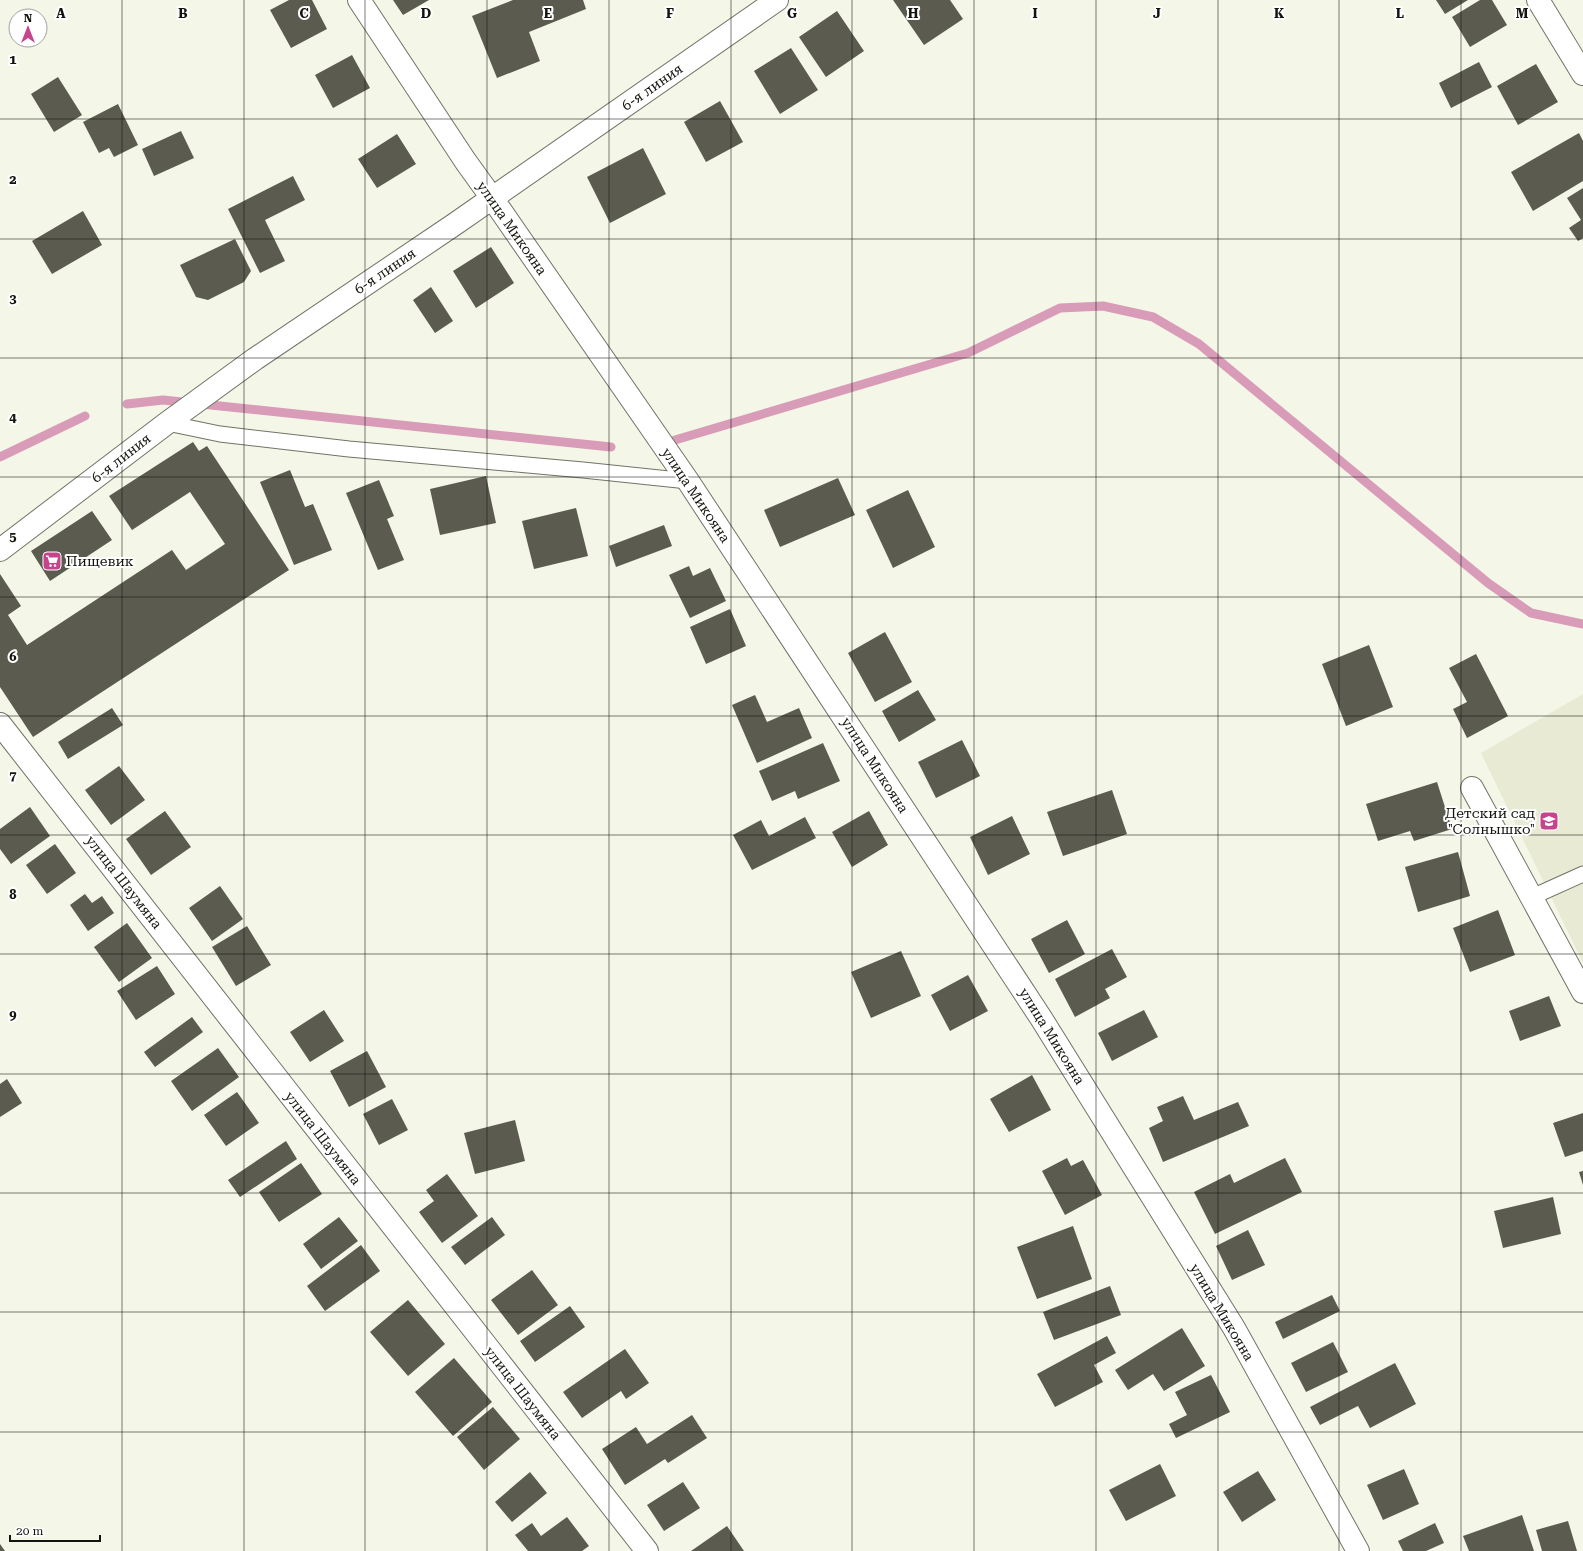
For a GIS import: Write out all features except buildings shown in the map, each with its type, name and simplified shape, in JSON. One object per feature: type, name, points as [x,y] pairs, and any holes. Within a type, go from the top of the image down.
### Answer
[{"type":"street","name":"улица Микояна","points":[[359,0],[466,162],[688,481],[1046,1025],[1234,1328],[1358,1551]]},
{"type":"street","name":"6-я линия","points":[[0,550],[167,423],[255,359],[492,198],[777,0]]},
{"type":"street","points":[[1538,0],[1583,74]]},
{"type":"street","name":"улица Шаумяна","points":[[0,724],[647,1551]]},
{"type":"street","points":[[1472,788],[1583,992]]},
{"type":"lane","points":[[167,423],[220,434],[348,449],[688,481]]},
{"type":"lane","points":[[1532,897],[1583,874]]},
{"type":"shaded area","name":"Детский сад \"Солнышко\"","points":[[1583,694],[1583,963],[1481,753]]},
{"type":"waterway","points":[[675,440],[968,353],[1060,308],[1103,306],[1153,317],[1199,344],[1488,583],[1531,613],[1583,624]]},
{"type":"waterway","points":[[127,404],[163,400],[611,447]]},
{"type":"waterway","points":[[0,457],[85,416]]},
{"type":"place","name":"Пищевик","points":[[52,561]]},
{"type":"place","name":"Детский сад \"Солнышко\"","points":[[1549,821]]}]
